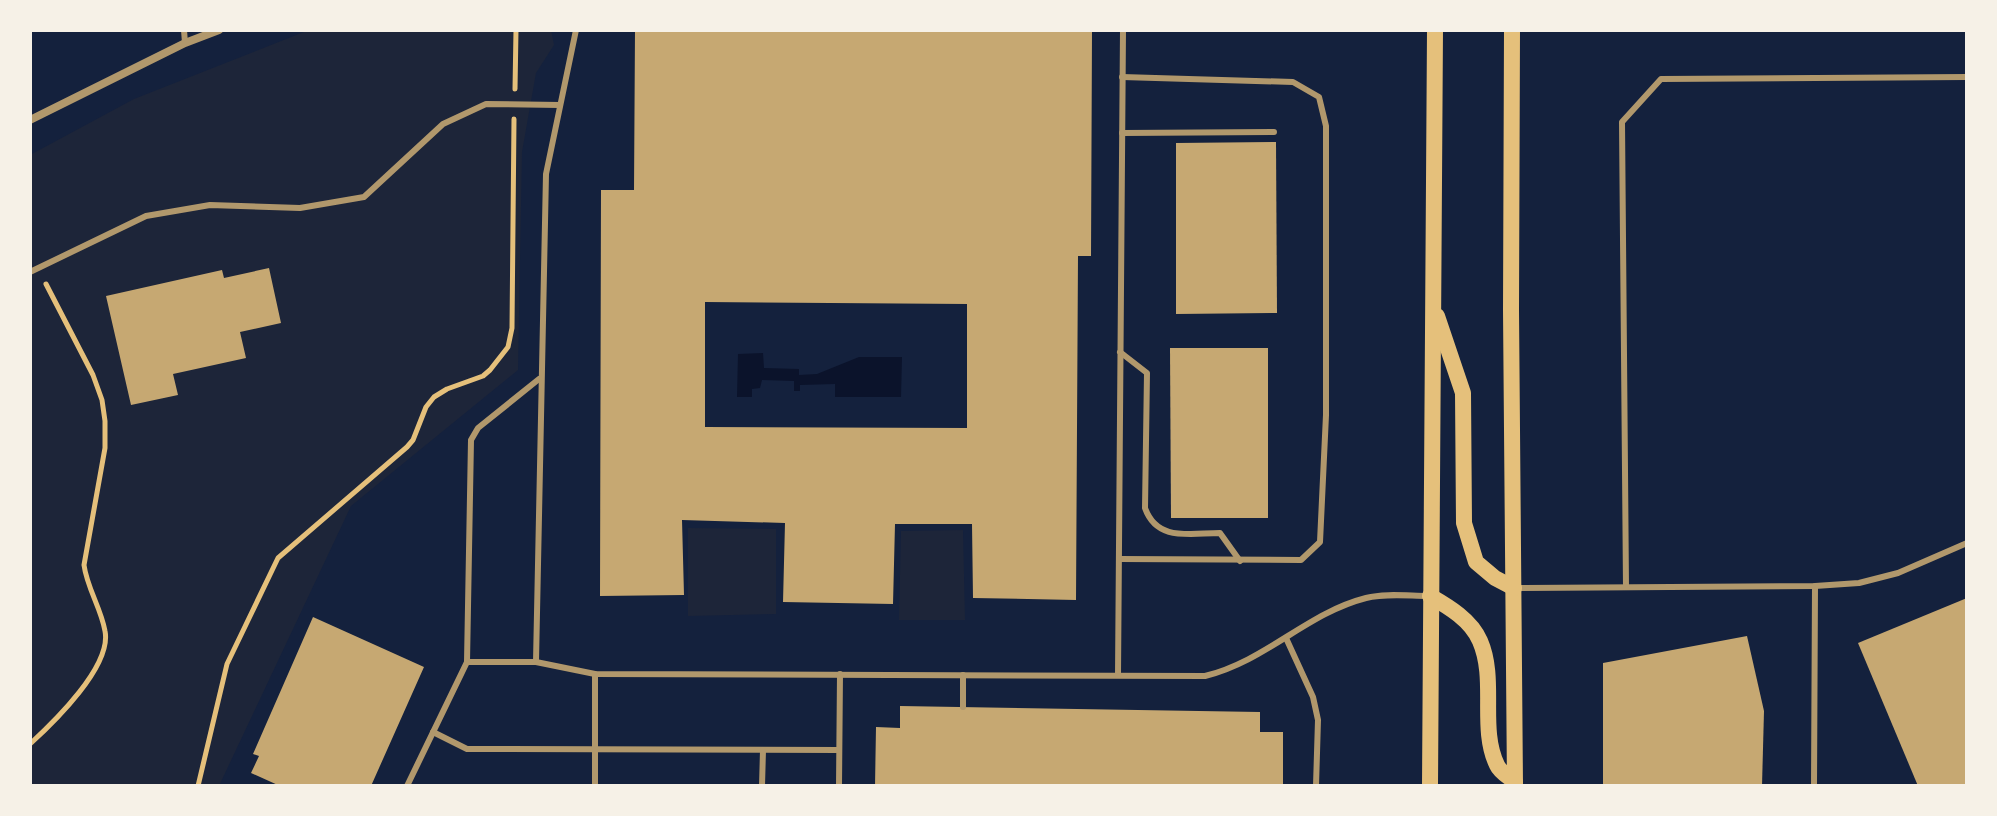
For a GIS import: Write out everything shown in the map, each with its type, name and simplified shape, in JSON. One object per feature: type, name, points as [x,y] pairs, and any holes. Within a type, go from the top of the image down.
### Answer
[{"type":"main road","points":[[1430,786],[1435,30]]},
{"type":"main road","points":[[1512,30],[1515,784]]},
{"type":"main road","points":[[1433,303],[1463,393],[1464,523],[1476,562],[1495,578],[1514,588]]},
{"type":"main road","points":[[1430,596],[1452,609],[1472,628],[1481,643],[1488,680],[1491,746],[1498,768],[1515,784]]},
{"type":"street","points":[[30,120],[185,43],[219,30]]},
{"type":"lane","points":[[184,30],[185,43]]},
{"type":"lane","points":[[536,662],[546,174],[576,30]]},
{"type":"lane","points":[[1118,675],[1123,30]]},
{"type":"lane","points":[[1119,559],[1301,560],[1320,542],[1326,415],[1326,126],[1319,97],[1293,82],[1122,77]]},
{"type":"lane","points":[[1626,587],[1622,122],[1661,79],[1967,77]]},
{"type":"lane","points":[[34,270],[146,216],[210,205],[300,208],[364,197],[443,124],[486,104],[560,105]]},
{"type":"lane","points":[[1122,133],[1274,132]]},
{"type":"lane","points":[[1120,352],[1147,373],[1145,508],[1150,523],[1163,532],[1220,533],[1240,561]]},
{"type":"lane","points":[[407,786],[467,662],[471,440],[478,428],[540,378]]},
{"type":"lane","points":[[1514,588],[1859,583],[1898,573],[1967,543]]},
{"type":"lane","points":[[1814,786],[1815,586]]},
{"type":"lane","points":[[467,662],[536,662],[595,674],[1205,676],[1240,665],[1328,612],[1369,597],[1430,596]]},
{"type":"lane","points":[[1286,638],[1313,697],[1318,720],[1316,786]]},
{"type":"lane","points":[[595,674],[595,786]]},
{"type":"lane","points":[[839,786],[840,674]]},
{"type":"lane","points":[[963,675],[963,707]]},
{"type":"lane","points":[[433,732],[467,749],[839,750]]},
{"type":"lane","points":[[762,786],[763,750]]},
{"type":"path","points":[[198,786],[227,664],[278,558],[407,447],[434,397],[483,376],[508,347],[512,328],[516,30]]},
{"type":"path","points":[[30,744],[81,688],[100,661],[106,641],[84,565],[105,448],[102,400],[93,375],[34,270]]},
{"type":"shaded area","points":[[309,30],[551,30],[554,45],[536,73],[522,152],[518,370],[351,506],[219,786],[30,786],[30,155],[134,99]]},
{"type":"shaded area","points":[[763,353],[764,368],[799,369],[799,375],[817,374],[859,357],[902,357],[901,397],[835,397],[835,384],[800,385],[800,391],[794,391],[794,381],[762,380],[760,388],[752,389],[752,397],[737,397],[738,354]]},
{"type":"shaded area","points":[[688,528],[776,529],[776,614],[688,616]]},
{"type":"shaded area","points":[[963,530],[965,620],[899,620],[901,531]]},
{"type":"building","points":[[635,30],[1092,31],[1091,256],[1078,256],[1076,600],[973,598],[972,524],[895,524],[893,604],[783,602],[785,523],[682,520],[684,595],[600,596],[601,190],[634,190]],"holes":[[[705,302],[967,304],[967,428],[705,427]]]},
{"type":"building","points":[[1276,142],[1277,313],[1176,314],[1176,143]]},
{"type":"building","points":[[269,268],[281,323],[240,332],[246,358],[173,374],[178,395],[131,405],[106,296],[222,270],[224,278]]},
{"type":"building","points":[[1170,348],[1268,348],[1268,518],[1171,518]]},
{"type":"building","points":[[1967,598],[1967,786],[1918,786],[1858,643]]},
{"type":"building","points":[[313,617],[424,667],[371,786],[280,786],[251,773],[259,756],[253,754]]},
{"type":"building","points":[[1747,636],[1764,711],[1762,786],[1603,786],[1603,663]]},
{"type":"building","points":[[900,706],[1260,712],[1260,732],[1283,732],[1283,786],[875,786],[876,727],[900,728]]}]
